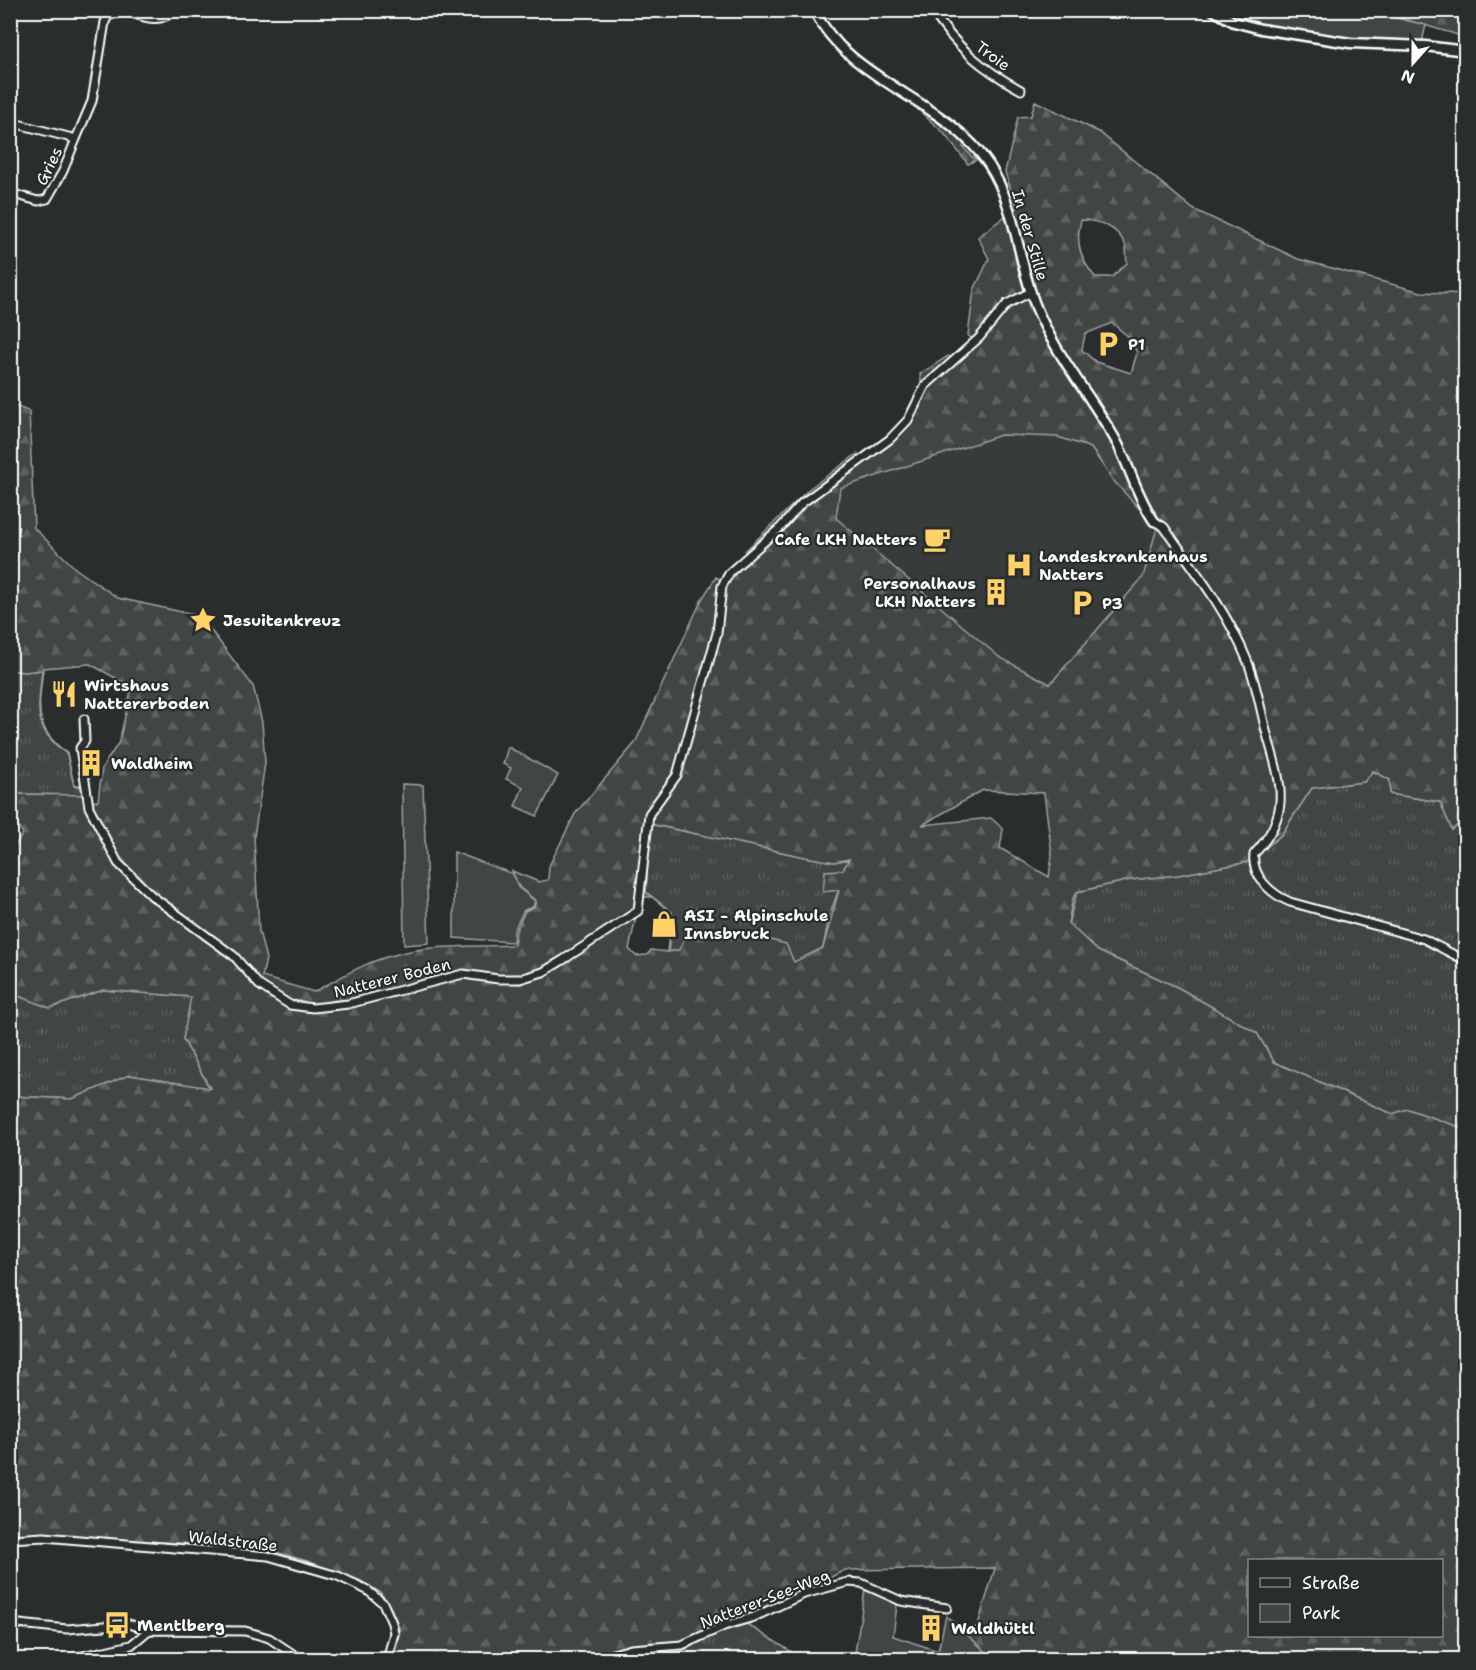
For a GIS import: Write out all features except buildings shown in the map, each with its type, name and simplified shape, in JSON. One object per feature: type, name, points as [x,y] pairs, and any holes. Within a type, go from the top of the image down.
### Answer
[{"type":"street","points":[[76,139],[92,101],[105,22],[108,16],[126,11],[156,19],[165,17],[174,10]]},
{"type":"street","name":"In der Stille","points":[[814,10],[825,30],[845,51],[942,117],[980,153],[1002,190],[1031,292],[1047,330],[1115,439],[1136,491],[1154,521]]},
{"type":"street","name":"Troie","points":[[932,10],[960,49],[980,65],[1021,90]]},
{"type":"street","points":[[1213,10],[1234,22],[1261,29],[1350,43],[1425,46],[1466,51]]},
{"type":"street","name":"Gries","points":[[10,122],[76,139],[48,199],[38,201],[10,193]]},
{"type":"street","name":"Natterer Boden","points":[[84,719],[86,741],[80,748],[89,807],[118,863],[152,896],[234,956],[259,985],[290,1005],[313,1008],[348,1004],[463,974],[498,979],[520,979],[543,972],[630,917],[640,906],[649,814],[677,776],[717,633],[722,586],[730,573],[781,527],[802,503],[890,439],[908,420],[925,386],[979,338],[1007,304],[1031,292]]},
{"type":"street","points":[[1154,521],[1164,527],[1220,607],[1247,660],[1281,783],[1281,805],[1276,826],[1254,854],[1254,864],[1262,882],[1279,898],[1424,939],[1466,961]]},
{"type":"street","name":"Waldstraße","points":[[10,1539],[44,1537],[268,1556],[338,1576],[367,1590],[383,1603],[394,1633],[387,1659]]},
{"type":"street","name":"Natterer-See-Weg","points":[[591,1659],[631,1650],[682,1645],[724,1626],[754,1617],[804,1594],[848,1582],[861,1583],[901,1600],[946,1608]]},
{"type":"street","points":[[10,1623],[67,1629],[129,1624],[149,1630],[252,1632],[273,1640],[302,1659]]},
{"type":"street","points":[[65,1659],[131,1645],[149,1630]]},
{"type":"shaded area","name":"Landeskrankenhaus Natters","points":[[1001,435],[1058,437],[1091,448],[1112,479],[1158,529],[1143,577],[1050,684],[999,657],[836,518],[840,488]]},
{"type":"green space","points":[[1223,11],[1366,11],[1426,25],[1422,42],[1371,39],[1296,31],[1247,20]]},
{"type":"green space","points":[[1376,11],[1465,11],[1465,37]]},
{"type":"green space","points":[[1035,101],[1099,132],[1193,209],[1298,259],[1421,292],[1465,294],[1465,818],[1452,830],[1440,802],[1390,794],[1390,780],[1373,771],[1364,782],[1312,788],[1281,835],[1248,862],[1178,875],[1130,880],[1077,892],[1073,898],[1068,923],[1098,951],[1179,988],[1257,1033],[1274,1062],[1392,1114],[1408,1109],[1465,1129],[1465,1659],[994,1659],[967,1635],[978,1625],[995,1568],[845,1570],[674,1655],[609,1660],[394,1659],[400,1630],[391,1608],[380,1592],[359,1580],[307,1561],[262,1548],[46,1535],[11,1536],[10,1096],[72,1099],[129,1075],[210,1088],[183,1039],[191,997],[103,990],[50,1008],[11,993],[11,847],[15,846],[23,833],[11,817],[11,794],[85,795],[87,802],[98,801],[102,768],[119,742],[132,687],[90,664],[43,668],[41,689],[42,670],[24,672],[11,670],[11,405],[29,411],[34,528],[76,569],[118,598],[200,616],[253,686],[262,722],[265,763],[254,837],[259,931],[266,959],[262,977],[314,992],[363,966],[408,951],[514,945],[516,931],[525,911],[534,907],[536,901],[519,887],[512,871],[539,882],[548,880],[549,866],[575,814],[635,743],[702,599],[716,577],[727,583],[747,561],[745,551],[810,488],[857,454],[861,455],[884,441],[905,423],[919,401],[920,374],[948,356],[956,360],[976,344],[968,335],[974,290],[989,259],[978,237],[1017,207],[1005,172],[1018,117],[1031,116]],"holes":[[[1081,220],[1094,221],[1106,226],[1122,238],[1126,248],[1127,263],[1112,277],[1095,277],[1082,257],[1079,228]],[[1112,323],[1130,338],[1137,353],[1131,373],[1096,362],[1082,350],[1085,334]],[[1001,435],[1058,437],[1091,448],[1112,479],[1157,528],[1143,577],[1050,684],[999,657],[836,518],[840,488]],[[983,790],[1044,793],[1052,855],[1049,877],[1000,848],[1003,829],[991,818],[922,825]],[[650,824],[834,862],[849,859],[843,870],[825,871],[823,892],[839,890],[823,948],[794,962],[786,944],[732,930],[686,936],[679,950],[668,952],[672,917],[667,952],[651,950],[647,955],[636,956],[629,949],[638,908],[643,908],[644,897],[652,897],[672,913],[646,892]]]},
{"type":"green space","points":[[918,110],[948,127],[965,141],[963,147],[973,158],[978,159],[968,164],[943,132]]},
{"type":"green space","points":[[10,670],[24,672],[42,670],[39,707],[42,726],[55,744],[67,754],[74,786],[81,786],[85,795],[11,794]]},
{"type":"green space","points":[[40,697],[40,715],[43,725],[48,734],[67,753],[74,785],[81,785],[83,790],[81,786],[74,786],[67,754],[47,735],[42,726],[40,717],[39,707]]},
{"type":"green space","points":[[508,747],[558,775],[537,816],[515,806],[523,787],[506,779],[511,768],[503,764]]},
{"type":"green space","points":[[1373,771],[1390,780],[1390,794],[1440,802],[1452,830],[1465,818],[1458,845],[1466,849],[1465,1129],[1408,1109],[1393,1114],[1274,1062],[1257,1033],[1179,988],[1098,951],[1068,924],[1077,892],[1130,880],[1178,875],[1248,862],[1281,835],[1312,788],[1364,782]]},
{"type":"green space","points":[[402,784],[423,785],[429,943],[404,945]]},
{"type":"green space","points":[[649,824],[805,857],[834,862],[849,859],[843,870],[825,871],[839,889],[829,917],[823,948],[794,963],[679,950],[668,952],[672,913],[646,892]]},
{"type":"green space","points":[[454,852],[513,874],[518,887],[535,901],[533,907],[524,910],[514,930],[513,942],[454,938]]},
{"type":"green space","points":[[103,990],[192,997],[183,1039],[210,1089],[130,1075],[72,1099],[11,1096],[10,993],[50,1008]]},
{"type":"green space","points":[[865,1590],[897,1604],[893,1636],[938,1651],[946,1616],[994,1659],[854,1659]]},
{"type":"green space","points":[[742,1621],[803,1659],[609,1660],[674,1655]]},
{"type":"place","name":"P1","points":[[1108,344]]},
{"type":"place","name":"Cafe LKH Natters","points":[[937,539]]},
{"type":"place","name":"Landeskrankenhaus Natters","points":[[1019,565]]},
{"type":"place","name":"Personalhaus LKH Natters","points":[[996,592]]},
{"type":"place","name":"P3","points":[[1082,603]]},
{"type":"place","name":"Jesuitenkreuz","points":[[203,620]]},
{"type":"place","name":"Wirtshaus Nattererboden","points":[[64,694]]},
{"type":"place","name":"Waldheim","points":[[91,763]]},
{"type":"place","name":"ASI - Alpinschule Innsbruck","points":[[664,924]]},
{"type":"place","name":"Mentlberg","points":[[117,1625]]},
{"type":"place","name":"Waldhüttl","points":[[931,1628]]}]
